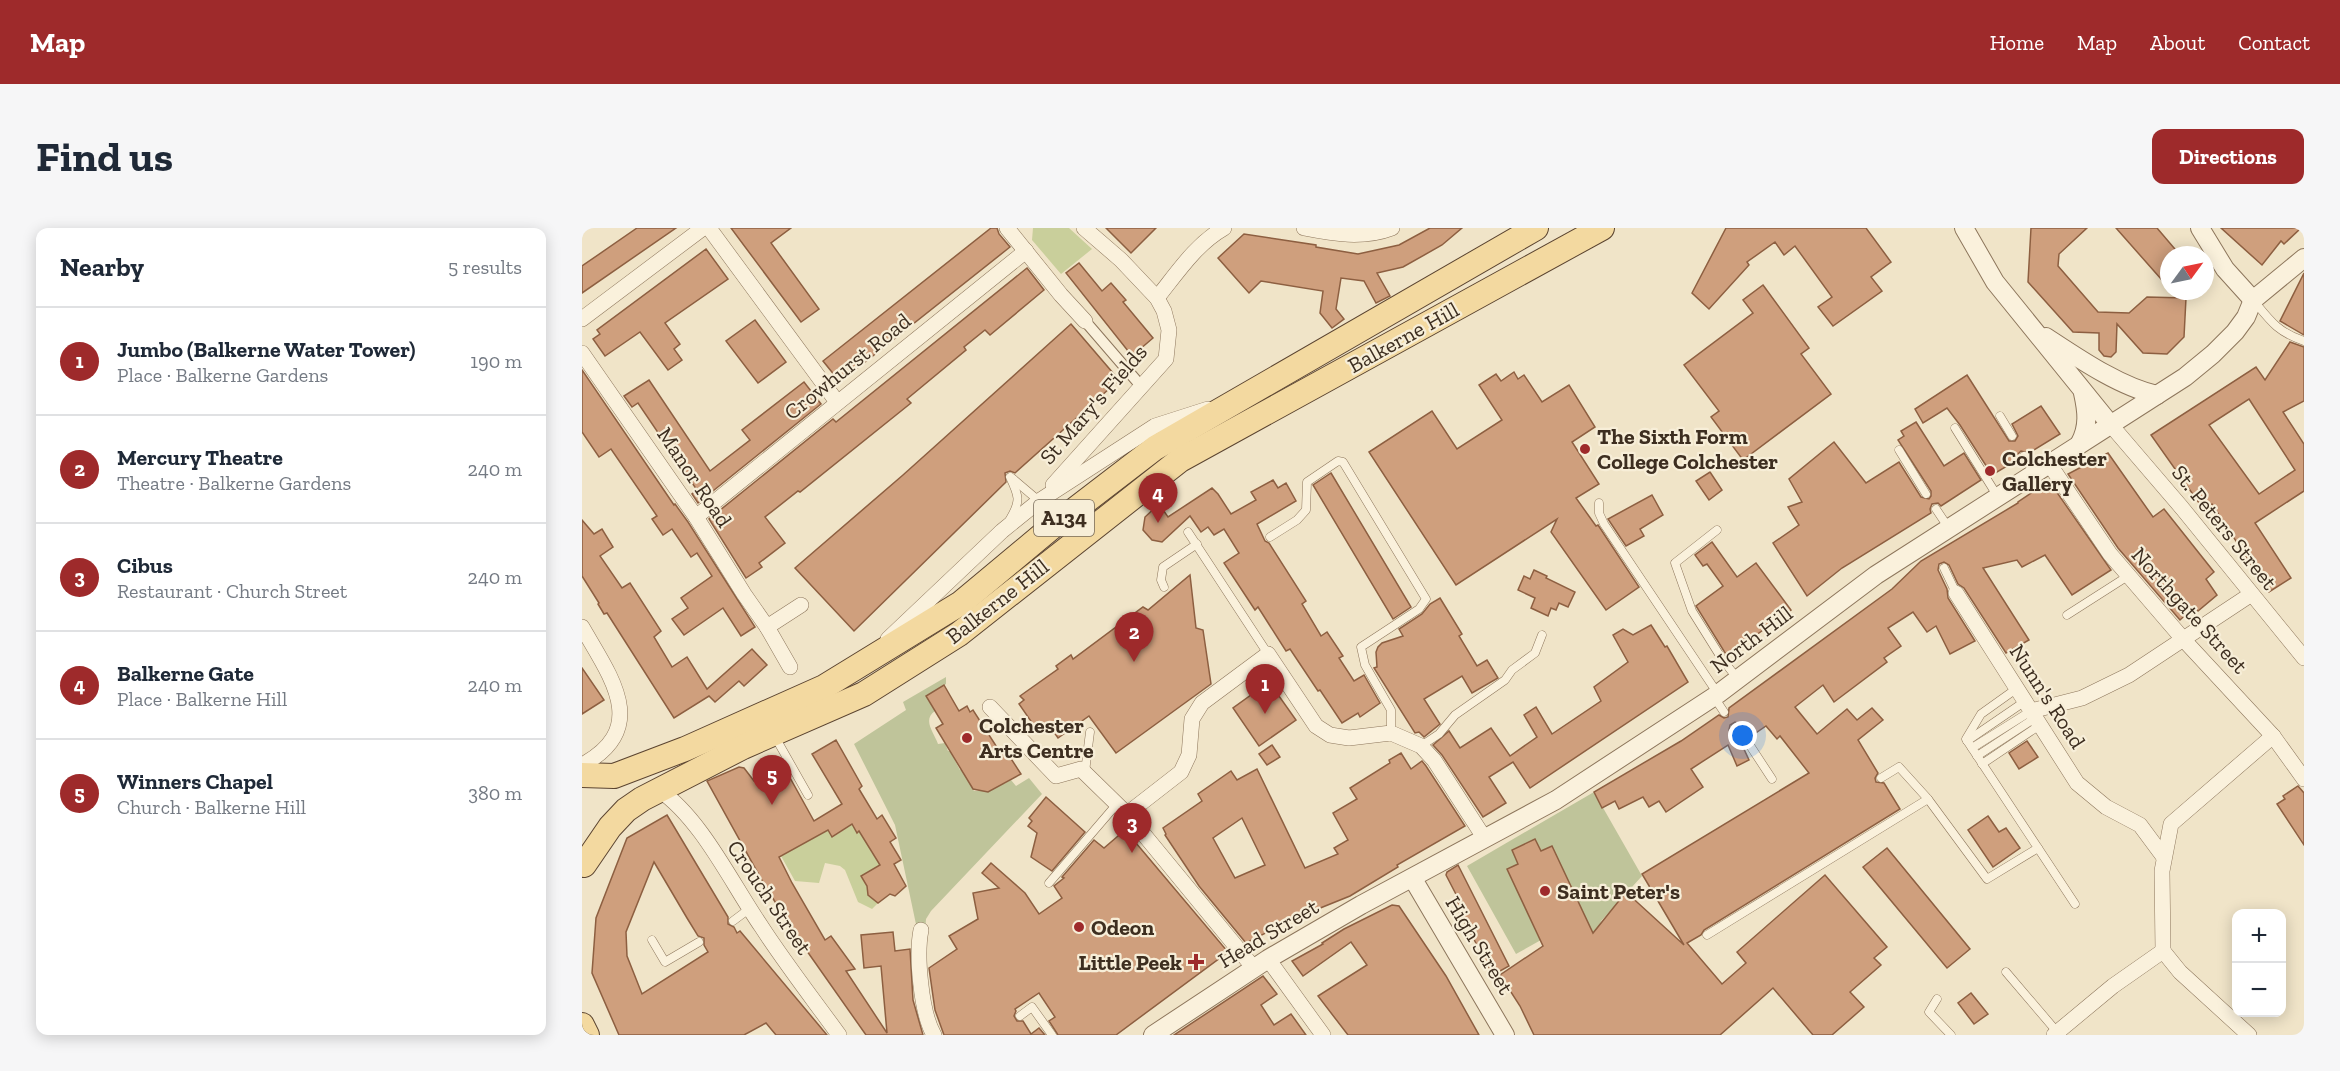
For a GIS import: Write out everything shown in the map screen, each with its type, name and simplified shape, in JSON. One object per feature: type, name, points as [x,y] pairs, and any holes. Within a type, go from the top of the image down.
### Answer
[{"type":"main road","name":"Balkerne Hill","points":[[582,775],[614,776],[685,748],[824,687],[961,603],[1052,526],[1155,448],[1536,228]]},
{"type":"main road","name":"Balkerne Hill","points":[[583,868],[610,827],[626,810],[659,790],[773,734],[864,694],[959,634],[1180,460],[1602,228]]},
{"type":"main road","name":"A134","points":[[582,832],[583,868]]},
{"type":"main road","points":[[582,1024],[587,1035]]},
{"type":"street","points":[[582,319],[703,228]]},
{"type":"street","points":[[709,228],[837,402]]},
{"type":"street","points":[[1007,228],[1060,295],[1141,386]]},
{"type":"street","name":"St Mary's Fields","points":[[1039,501],[1166,359],[1169,330],[1164,311],[1156,298],[1121,260],[1084,228]]},
{"type":"street","points":[[1156,298],[1187,260],[1213,235],[1224,228]]},
{"type":"street","points":[[1305,228],[1363,235],[1392,228]]},
{"type":"street","points":[[1964,228],[1995,282],[2110,424]]},
{"type":"street","points":[[2200,228],[2225,268],[2253,300],[2304,258]]},
{"type":"street","name":"Crowhurst Road","points":[[696,517],[1026,251]]},
{"type":"street","name":"North Hill","points":[[1413,879],[1556,800],[1719,701],[1738,679],[1876,575],[1929,544],[1948,527],[2157,395],[2213,354],[2235,332],[2246,317],[2253,300]]},
{"type":"street","points":[[2034,330],[2104,372],[2145,393],[2157,395]]},
{"type":"street","name":"Manor Road","points":[[582,354],[696,517],[790,667]]},
{"type":"street","points":[[2080,443],[2088,417],[2082,391]]},
{"type":"street","points":[[864,662],[1002,531],[1039,501],[1155,426],[1239,399]]},
{"type":"street","name":"St. Peters Street","points":[[2110,424],[2182,508],[2250,595],[2304,658]]},
{"type":"street","name":"Northgate Street","points":[[2043,469],[2128,576],[2273,736],[2304,779]]},
{"type":"street","name":"Nunn's Road","points":[[1956,593],[2077,783],[2106,807],[2140,825]]},
{"type":"street","points":[[2029,709],[2082,698],[2129,675],[2250,595]]},
{"type":"street","points":[[767,627],[801,605]]},
{"type":"street","points":[[582,627],[619,695],[621,715],[616,733],[604,751],[582,765]]},
{"type":"street","points":[[1121,810],[1181,772],[1189,755],[1192,719],[1202,703],[1268,654],[1316,726],[1323,731],[1330,735],[1349,738],[1391,733],[1421,746],[1434,760],[1485,839]]},
{"type":"street","points":[[990,707],[1056,776],[1074,769],[1081,769],[1261,963],[1323,1035]]},
{"type":"street","points":[[2232,1013],[2180,972],[2163,951],[2163,856],[2171,824],[2273,736]]},
{"type":"street","name":"Crouch Street","points":[[659,790],[671,798],[689,818],[749,909],[839,1035]]},
{"type":"street","points":[[2140,825],[2171,824]]},
{"type":"street","points":[[2140,825],[2163,856]]},
{"type":"street","name":"Head Street","points":[[1153,1035],[1261,963],[1361,905],[1413,879]]},
{"type":"street","name":"High Street","points":[[1413,879],[1505,1035]]},
{"type":"street","points":[[921,930],[918,944],[921,980],[925,1007],[934,1035]]},
{"type":"street","points":[[2056,1034],[2113,986],[2163,951]]},
{"type":"street","points":[[2236,1017],[2249,1035]]},
{"type":"lane","points":[[2253,300],[2273,326],[2284,334],[2304,341]]},
{"type":"lane","points":[[2000,416],[2012,436]]},
{"type":"lane","points":[[1955,428],[1998,497]]},
{"type":"lane","points":[[1899,450],[1926,494]]},
{"type":"lane","points":[[2024,456],[2043,469]]},
{"type":"lane","points":[[1270,537],[1297,520],[1306,510],[1307,482],[1310,478],[1338,461],[1343,462],[1426,599],[1419,609],[1360,647],[1365,665],[1391,710],[1391,733]]},
{"type":"lane","points":[[1002,531],[1016,510],[1019,496],[1010,477],[1039,501]]},
{"type":"lane","points":[[1599,503],[1599,513],[1605,524],[1719,701]]},
{"type":"lane","points":[[1936,509],[1948,527]]},
{"type":"lane","points":[[1717,530],[1675,563],[1692,611],[1722,659],[1738,679]]},
{"type":"lane","points":[[1188,532],[1268,654]]},
{"type":"lane","points":[[1164,587],[1161,580],[1163,567],[1197,544]]},
{"type":"lane","name":"Nunn's Road","points":[[1944,568],[1956,593]]},
{"type":"lane","points":[[2067,615],[2128,576]]},
{"type":"lane","points":[[1421,746],[1438,734],[1455,715],[1505,680],[1512,670],[1534,653],[1542,635]]},
{"type":"lane","points":[[1970,745],[2029,709]]},
{"type":"lane","points":[[1970,745],[1982,714],[2029,709]]},
{"type":"lane","points":[[1977,756],[2029,709]]},
{"type":"lane","points":[[1982,764],[2029,709]]},
{"type":"lane","points":[[1735,728],[1752,747],[1772,779]]},
{"type":"lane","points":[[1085,773],[1090,732]]},
{"type":"lane","points":[[773,734],[808,795]]},
{"type":"lane","points":[[1970,745],[2074,904]]},
{"type":"lane","points":[[1881,778],[1899,767],[1928,799],[1987,879],[2038,848]]},
{"type":"lane","points":[[1707,935],[1928,799]]},
{"type":"lane","points":[[1049,883],[1121,810]]},
{"type":"lane","points":[[733,921],[749,909]]},
{"type":"lane","points":[[652,940],[665,962],[699,942]]},
{"type":"lane","points":[[2006,972],[2056,1034]]},
{"type":"lane","points":[[1936,999],[1929,1012],[1951,1035]]},
{"type":"lane","points":[[1020,1016],[1032,1008],[1052,1035]]},
{"type":"green space","points":[[1033,228],[1069,228],[1092,249],[1061,274],[1032,240]]},
{"type":"green space","points":[[946,677],[946,684],[926,696],[935,711],[929,718],[929,722],[938,744],[945,743],[974,791],[984,789],[989,792],[1002,782],[1004,784],[1011,780],[1016,786],[1029,778],[1042,794],[931,911],[926,919],[925,931],[917,929],[895,825],[854,744],[906,710],[903,702]]},
{"type":"green space","points":[[1594,792],[1642,876],[1601,921],[1599,929],[1601,939],[1541,940],[1516,954],[1467,866]],"holes":[[[1535,839],[1541,851],[1538,936],[1507,869],[1518,864],[1512,850]]]},
{"type":"green space","points":[[849,819],[858,832],[863,829],[870,850],[880,865],[861,877],[869,889],[868,896],[878,903],[872,909],[858,902],[845,870],[840,866],[825,863],[819,883],[795,881],[781,856],[828,830],[833,837],[850,826],[847,820]]},
{"type":"building","points":[[637,228],[676,228],[582,293],[582,266]]},
{"type":"building","points":[[731,228],[791,228],[771,243],[819,309],[801,322]]},
{"type":"building","points":[[991,228],[997,228],[1010,247],[840,382],[823,361]]},
{"type":"building","points":[[1106,228],[1156,228],[1131,253]]},
{"type":"building","points":[[1430,228],[1462,228],[1442,245],[1403,267],[1377,273],[1390,296],[1376,303],[1364,281],[1341,278],[1336,309],[1344,319],[1332,328],[1320,313],[1323,291],[1261,281],[1249,293],[1218,258],[1244,234],[1358,254],[1399,245]]},
{"type":"building","points":[[1726,228],[1866,228],[1891,262],[1871,277],[1882,291],[1833,326],[1818,307],[1832,297],[1795,246],[1784,255],[1775,242],[1747,262],[1749,265],[1709,309],[1692,293]]},
{"type":"building","points":[[2031,228],[2087,228],[2059,254],[2058,266],[2098,312],[2129,313],[2147,297],[2160,297],[2160,300],[2186,300],[2184,337],[2167,354],[2143,353],[2117,324],[2116,352],[2111,357],[2104,356],[2099,350],[2099,333],[2073,332],[2028,282]]},
{"type":"building","points":[[2116,228],[2157,228],[2172,246],[2160,246],[2160,278]]},
{"type":"building","points":[[2221,228],[2301,228],[2284,244],[2281,241],[2262,265]]},
{"type":"building","points":[[706,249],[728,279],[665,323],[680,344],[674,349],[682,360],[668,370],[640,332],[605,356],[593,339],[600,334],[597,330]]},
{"type":"building","points":[[1079,263],[1102,291],[1111,283],[1126,300],[1123,302],[1153,338],[1132,356],[1066,273]]},
{"type":"building","points":[[1027,268],[1044,290],[990,335],[985,330],[964,347],[966,350],[907,399],[911,403],[800,492],[798,491],[765,517],[785,543],[759,563],[762,567],[746,578],[709,519],[833,419],[836,422]]},
{"type":"building","points":[[2304,273],[2304,335],[2280,321]]},
{"type":"building","points":[[1763,285],[1809,348],[1801,354],[1831,394],[1743,460],[1711,417],[1719,411],[1684,365],[1753,313],[1743,300]]},
{"type":"building","points":[[755,320],[786,362],[758,383],[726,341]]},
{"type":"building","points":[[1071,324],[1119,380],[1015,473],[1010,471],[1005,473],[1006,482],[854,631],[795,568],[903,475]]},
{"type":"building","points":[[2290,342],[2304,347],[2304,401],[2283,412],[2304,444],[2304,491],[2255,523],[2291,578],[2269,592],[2212,504],[2204,510],[2151,435],[2256,367],[2265,380]],"holes":[[[2249,399],[2295,470],[2259,494],[2209,425]]]},
{"type":"building","points":[[582,370],[688,522],[755,627],[741,636],[723,608],[684,635],[672,619],[688,608],[681,598],[712,576],[697,553],[691,557],[672,529],[663,535],[652,519],[657,516],[611,449],[599,457],[582,432]]},
{"type":"building","points":[[1514,372],[1518,379],[1524,375],[1542,402],[1569,385],[1595,427],[1572,442],[1599,484],[1576,498],[1596,526],[1598,525],[1639,587],[1606,610],[1551,532],[1557,519],[1456,585],[1369,452],[1432,411],[1457,449],[1502,420],[1479,385],[1496,374],[1501,381]]},
{"type":"building","points":[[1967,375],[2009,441],[2015,441],[2018,436],[2012,424],[2041,406],[2060,434],[2029,453],[2021,451],[2018,454],[2019,459],[1992,475],[1947,408],[1923,423],[1915,409]]},
{"type":"building","points":[[649,380],[710,471],[750,440],[742,430],[804,382],[821,404],[698,503],[692,494],[697,490],[638,403],[632,407],[624,396]]},
{"type":"building","points":[[1916,422],[1944,466],[1964,453],[1981,480],[1941,506],[1938,503],[1932,504],[1931,513],[1842,568],[1807,596],[1773,543],[1799,525],[1788,507],[1802,502],[1789,479],[1834,442],[1866,483],[1899,462],[1921,497],[1929,499],[1931,491],[1898,440],[1904,436],[1901,431]]},
{"type":"building","points":[[2108,453],[2153,517],[2164,509],[2214,572],[2206,579],[2217,595],[2198,611],[2194,607],[2180,620],[2118,548],[2068,474]]},
{"type":"building","points":[[1710,472],[1722,490],[1709,500],[1696,481]]},
{"type":"building","points":[[1331,473],[1411,607],[1393,619],[1313,485]]},
{"type":"building","points":[[1273,480],[1278,488],[1286,483],[1296,501],[1257,524],[1265,541],[1269,543],[1306,601],[1302,604],[1321,636],[1327,632],[1343,656],[1339,658],[1354,681],[1364,675],[1380,703],[1360,717],[1358,713],[1342,723],[1290,649],[1286,651],[1258,607],[1255,610],[1224,563],[1239,553],[1224,529],[1214,535],[1208,527],[1201,532],[1190,516],[1162,542],[1152,540],[1143,530],[1145,517],[1159,504],[1168,517],[1212,488],[1231,514],[1256,500],[1251,492]]},
{"type":"building","points":[[2049,481],[2111,570],[2072,595],[2045,555],[2022,567],[2017,560],[1983,568],[2029,640],[2006,653],[1964,588],[1958,584],[1949,565],[1944,562],[1939,564],[1938,570],[1947,589],[1948,598],[1975,641],[1950,654],[1936,626],[1927,632],[1913,612],[1888,628],[1901,646],[1884,658],[1887,662],[1834,702],[1823,685],[1795,707],[1817,734],[1847,709],[1857,720],[1872,708],[1883,720],[1858,740],[1878,773],[1875,778],[1876,782],[1884,783],[1900,809],[1704,930],[1701,935],[1687,943],[1722,984],[1746,963],[1737,952],[1825,875],[1887,947],[1874,958],[1881,965],[1850,992],[1864,1007],[1832,1035],[1813,1035],[1773,988],[1720,1035],[1534,1035],[1520,1006],[1500,975],[1543,946],[1507,869],[1518,864],[1512,850],[1535,839],[1541,851],[1552,846],[1593,933],[1626,892],[1684,945],[1642,874],[1809,773],[1780,736],[1777,739],[1766,726],[1750,737],[1740,724],[1735,722],[1730,725],[1729,730],[1742,745],[1749,760],[1737,766],[1728,745],[1691,769],[1703,787],[1666,812],[1659,801],[1649,807],[1643,797],[1619,809],[1615,801],[1602,808],[1594,792],[1681,741],[1719,715],[1724,718],[1728,717],[1729,708],[1892,589],[1921,561],[2018,503]]},
{"type":"building","points":[[1652,495],[1663,515],[1640,529],[1644,536],[1626,546],[1608,519]]},
{"type":"building","points":[[582,520],[594,534],[602,529],[613,547],[600,556],[622,588],[630,583],[661,631],[654,637],[672,667],[687,657],[707,689],[752,649],[767,665],[744,686],[739,681],[715,702],[709,696],[674,718],[607,613],[604,614],[582,576]]},
{"type":"building","points":[[1712,542],[1737,577],[1756,563],[1791,610],[1727,656],[1696,606],[1723,586],[1707,564],[1703,566],[1695,555]]},
{"type":"building","points":[[1534,570],[1575,592],[1568,607],[1559,603],[1556,610],[1551,608],[1548,616],[1531,608],[1535,598],[1518,590],[1524,576],[1530,579]]},
{"type":"building","points":[[1190,575],[1196,628],[1203,630],[1211,684],[1116,753],[1089,716],[1058,738],[1047,722],[1037,730],[1019,704],[1024,700],[1020,696],[1058,669],[1056,666],[1071,655],[1073,659],[1143,607],[1148,610]]},
{"type":"building","points":[[1440,598],[1462,634],[1459,636],[1477,666],[1487,660],[1498,678],[1472,693],[1462,676],[1424,699],[1440,724],[1424,737],[1419,732],[1415,733],[1374,668],[1377,667],[1378,647],[1382,643],[1403,636],[1399,629],[1422,614],[1430,604]]},
{"type":"building","points":[[1651,625],[1665,647],[1667,646],[1688,682],[1530,788],[1513,762],[1489,777],[1506,803],[1483,817],[1433,745],[1449,731],[1460,748],[1491,728],[1510,756],[1537,737],[1524,715],[1536,707],[1552,734],[1601,701],[1594,687],[1628,662],[1613,635],[1623,629],[1633,635]]},
{"type":"building","points":[[582,668],[604,700],[582,714]]},
{"type":"building","points":[[1269,682],[1296,720],[1259,746],[1233,708]]},
{"type":"building","name":"Colchester Arts Centre","points":[[944,685],[959,711],[967,706],[970,712],[973,710],[998,749],[1006,751],[1021,774],[988,792],[973,789],[936,728],[943,724],[926,696]]},
{"type":"building","points":[[836,740],[862,786],[859,789],[877,819],[882,815],[896,838],[890,842],[901,860],[894,864],[906,886],[895,896],[890,894],[878,903],[868,895],[867,886],[861,876],[880,865],[859,831],[857,833],[852,824],[832,837],[828,830],[779,857],[825,940],[831,936],[855,969],[846,971],[887,1033],[881,966],[864,968],[861,935],[893,932],[895,951],[910,949],[913,1000],[923,1035],[866,1035],[795,934],[764,884],[707,781],[739,767],[744,768],[754,781],[764,776],[771,787],[789,776],[814,821],[842,804],[812,754]]},
{"type":"building","points":[[2027,741],[2038,757],[2019,769],[2009,753]]},
{"type":"building","points":[[1272,745],[1280,757],[1267,765],[1259,754]]},
{"type":"building","points":[[1401,753],[1411,769],[1422,761],[1465,826],[1397,865],[1398,867],[1350,896],[1293,919],[1246,943],[1199,886],[1165,835],[1163,828],[1202,801],[1198,794],[1231,771],[1237,780],[1257,769],[1305,868],[1338,854],[1334,848],[1348,840],[1333,813],[1357,799],[1350,788],[1390,763],[1389,760]],"holes":[[[1242,818],[1265,865],[1235,878],[1213,838]]]},
{"type":"building","points":[[2298,786],[2304,793],[2304,845],[2277,804],[2285,799],[2283,796]]},
{"type":"building","points":[[1046,797],[1085,832],[1052,871],[1031,857],[1037,833],[1028,826],[1032,821],[1029,818]]},
{"type":"building","points":[[667,815],[728,917],[728,924],[734,927],[737,933],[740,931],[827,1035],[776,1035],[766,1023],[744,1035],[619,1035],[592,973],[596,918],[627,838]],"holes":[[[654,862],[698,936],[704,938],[704,945],[708,952],[642,994],[627,956],[626,932]]]},
{"type":"building","points":[[1988,816],[1999,832],[2006,828],[2020,848],[1993,867],[1968,830]]},
{"type":"building","points":[[1125,830],[1228,952],[1116,1035],[1058,1035],[1049,1021],[1055,1017],[1039,993],[1015,1009],[1014,1016],[1017,1021],[1023,1021],[1031,1034],[1039,1028],[1045,1035],[944,1035],[935,1010],[929,968],[957,949],[949,936],[978,919],[973,893],[999,888],[982,873],[991,863],[1025,893],[1039,914],[1062,898],[1054,886],[1064,878],[1062,877],[1094,840],[1104,848]]},
{"type":"building","points":[[1887,848],[1970,949],[1947,968],[1863,867]]},
{"type":"building","points":[[1458,865],[1509,966],[1493,975],[1455,904],[1460,902],[1446,875]]},
{"type":"building","points":[[1392,905],[1399,906],[1446,976],[1479,1035],[1348,1035],[1318,996],[1367,965],[1351,942],[1303,976],[1292,961],[1344,929]]},
{"type":"building","points":[[1263,976],[1277,994],[1261,1005],[1274,1025],[1291,1014],[1306,1035],[1174,1035]]},
{"type":"building","points":[[1971,993],[1988,1014],[1974,1024],[1958,1003]]},
{"type":"place","name":"The Sixth Form College Colchester","points":[[1585,449]]},
{"type":"place","name":"Colchester Gallery","points":[[1990,471]]},
{"type":"place","name":"Balkerne Gate","points":[[1158,523]]},
{"type":"place","name":"Mercury Theatre","points":[[1134,662]]},
{"type":"place","name":"Jumbo (Balkerne Water Tower)","points":[[1265,714]]},
{"type":"place","name":"Colchester Arts Centre","points":[[967,738]]},
{"type":"place","name":"Winners Chapel","points":[[772,805]]},
{"type":"place","name":"Cibus","points":[[1132,853]]},
{"type":"place","name":"Saint Peter's","points":[[1545,891]]},
{"type":"place","name":"Odeon","points":[[1079,927]]},
{"type":"place","name":"Little Peek","points":[[1196,962]]}]
